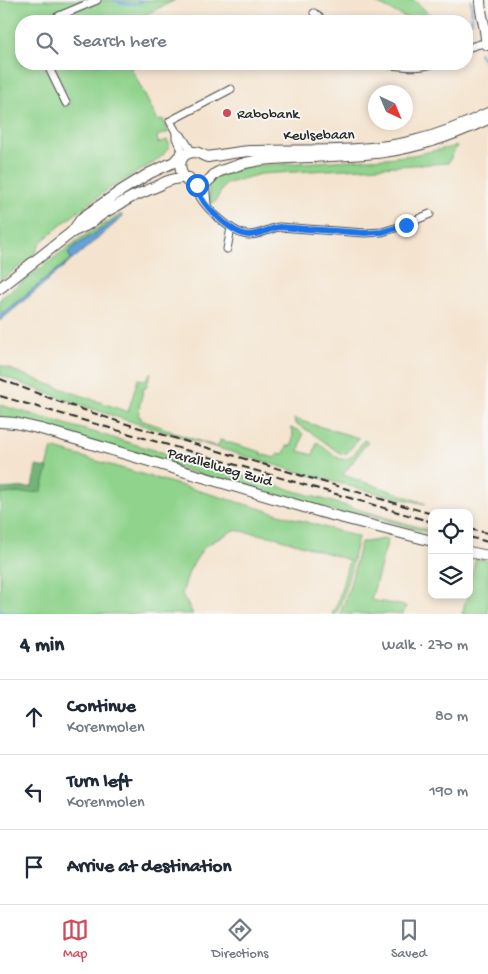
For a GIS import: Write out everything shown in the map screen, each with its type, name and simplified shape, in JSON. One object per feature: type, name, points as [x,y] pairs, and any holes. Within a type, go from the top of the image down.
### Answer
[{"type":"main road","points":[[480,0],[487,44]]},
{"type":"main road","name":"Keulsebaan","points":[[207,155],[231,150],[236,152],[358,148],[399,144],[430,137],[488,113]]},
{"type":"main road","name":"Keulsebaan","points":[[206,179],[233,164],[270,159],[369,154],[399,150],[439,140],[488,119]]},
{"type":"main road","points":[[0,288],[72,232],[87,225],[132,197],[160,185],[165,186],[189,178],[197,181],[206,179],[211,163],[207,155],[197,149],[150,173],[82,218],[72,232]]},
{"type":"main road","points":[[183,156],[181,172],[185,179]]},
{"type":"main road","name":"Parallelweg Zuid","points":[[0,422],[41,429],[324,512],[428,540]]},
{"type":"main road","points":[[473,553],[488,556]]},
{"type":"street","points":[[61,15],[97,0]]},
{"type":"street","points":[[473,46],[487,44]]},
{"type":"street","points":[[50,70],[66,103]]},
{"type":"street","points":[[183,156],[181,135],[176,132],[170,121],[231,89]]},
{"type":"street","points":[[206,179],[201,197],[212,212],[231,228],[244,235],[261,233],[279,227],[365,233],[382,232],[430,214]]},
{"type":"street","points":[[227,249],[231,228]]},
{"type":"green space","points":[[0,0],[87,0],[52,15],[15,15],[15,70],[47,70],[63,106],[70,103],[56,70],[132,70],[158,121],[163,119],[169,132],[157,136],[158,143],[167,140],[169,147],[155,162],[107,190],[66,221],[42,241],[33,256],[0,281]]},
{"type":"green space","points":[[102,0],[175,0],[145,15],[67,15]]},
{"type":"green space","points":[[370,0],[414,0],[431,15],[401,15]]},
{"type":"green space","points":[[457,146],[448,163],[260,174],[225,184],[215,202],[210,203],[208,186],[214,177],[248,166],[386,158],[413,155]]},
{"type":"green space","points":[[121,214],[122,216],[75,246],[68,253],[71,259],[0,315],[0,299],[79,239]]},
{"type":"green space","points":[[0,365],[128,412],[138,379],[145,380],[151,372],[139,407],[138,416],[141,417],[141,420],[218,447],[220,440],[275,458],[278,453],[284,454],[287,446],[292,446],[293,432],[290,428],[298,430],[303,434],[299,451],[313,455],[317,442],[338,458],[347,459],[352,456],[364,440],[368,441],[343,475],[426,504],[330,481],[117,417],[0,375]]},
{"type":"green space","points":[[0,405],[428,530],[428,533],[365,514],[360,514],[359,518],[0,419]]},
{"type":"green space","points":[[294,419],[359,438],[347,453],[341,454],[295,423]]},
{"type":"green space","points":[[52,448],[358,537],[346,586],[336,614],[332,614],[338,601],[349,560],[275,537],[234,530],[207,545],[189,571],[182,594],[193,614],[0,614],[0,494],[41,492]]},
{"type":"green space","points":[[36,466],[48,468],[41,492],[0,494],[0,486],[1,489],[32,487]]},
{"type":"green space","points":[[388,539],[371,600],[406,606],[403,614],[340,614],[349,589],[361,542]]},
{"type":"green space","points":[[476,558],[488,561],[488,614],[462,614],[466,599],[473,599],[473,570]]},
{"type":"water","points":[[122,216],[0,321],[0,315],[71,259],[68,252]]},
{"type":"waterway","points":[[113,0],[129,4],[145,0]]},
{"type":"waterway","points":[[471,0],[472,15]]},
{"type":"waterway","points":[[479,53],[488,67]]},
{"type":"waterway","points":[[0,609],[9,614]]},
{"type":"railway","points":[[0,379],[120,422],[428,513]]},
{"type":"railway","points":[[0,396],[428,521]]},
{"type":"railway","points":[[473,530],[488,533]]},
{"type":"railway","points":[[473,538],[488,542]]},
{"type":"place","name":"Rabobank","points":[[227,113]]},
{"type":"route","points":[[197,185],[201,197],[209,209],[231,228],[244,235],[261,233],[279,227],[365,233],[382,232],[406,225]]}]
